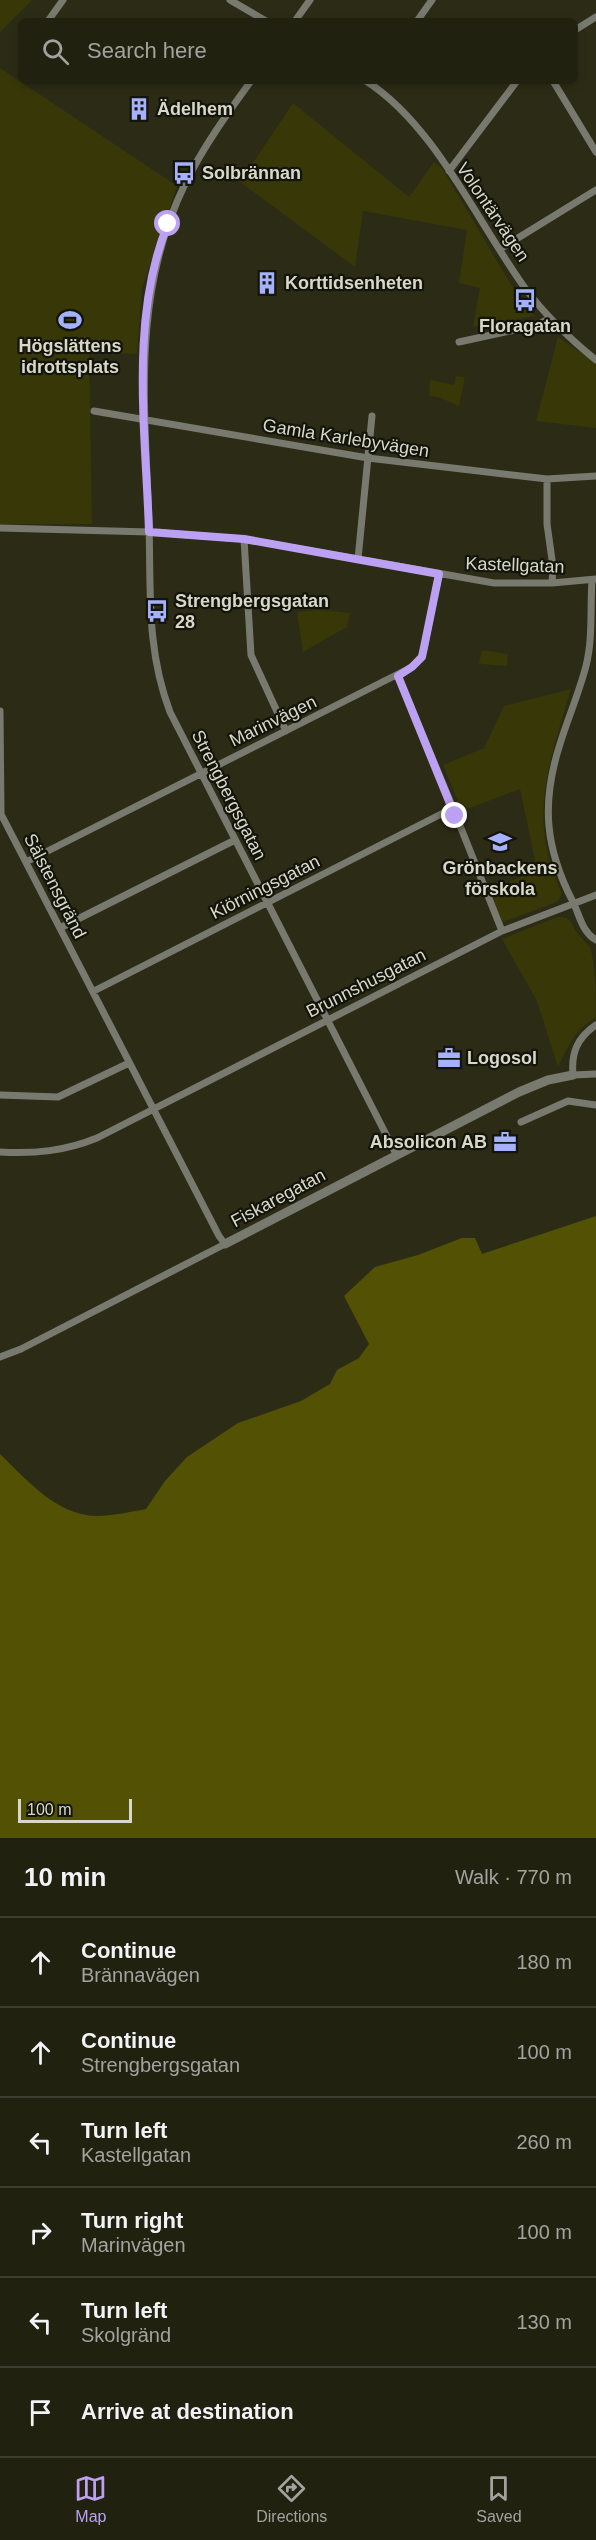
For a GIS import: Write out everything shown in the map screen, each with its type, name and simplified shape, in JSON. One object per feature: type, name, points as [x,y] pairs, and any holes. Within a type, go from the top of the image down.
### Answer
[{"type":"street","points":[[50,18],[63,0]]},
{"type":"street","points":[[230,0],[261,18]]},
{"type":"street","points":[[297,18],[310,0]]},
{"type":"street","points":[[419,18],[432,0]]},
{"type":"street","points":[[578,28],[596,17]]},
{"type":"street","name":"Strengbergsgatan","points":[[249,84],[198,159],[165,231],[150,290],[145,329],[145,420],[155,666],[170,712],[396,1154]]},
{"type":"street","name":"Volontärvägen","points":[[376,84],[410,117],[449,171],[526,288],[550,318],[596,360]]},
{"type":"street","points":[[449,171],[515,84]]},
{"type":"street","points":[[555,84],[596,152]]},
{"type":"street","points":[[500,249],[596,190]]},
{"type":"street","points":[[459,342],[537,325],[550,318]]},
{"type":"street","name":"Gamla Karlebyvägen","points":[[94,411],[368,458],[547,479],[596,476]]},
{"type":"street","points":[[358,559],[372,416]]},
{"type":"street","points":[[547,479],[547,524],[553,567],[552,583]]},
{"type":"street","name":"Kastellgatan","points":[[0,528],[149,532],[244,539],[494,583],[594,580]]},
{"type":"street","points":[[244,539],[251,655],[286,731]]},
{"type":"street","name":"Marinvägen","points":[[26,862],[412,667],[422,657],[439,574]]},
{"type":"street","points":[[594,580],[586,666],[550,779],[548,827],[551,848],[581,923],[590,937],[596,940]]},
{"type":"street","points":[[398,676],[502,931]]},
{"type":"street","name":"Sälstensgränd","points":[[0,711],[0,814],[225,1244]]},
{"type":"street","name":"Kiörningsgatan","points":[[94,991],[452,809]]},
{"type":"street","points":[[60,928],[235,840]]},
{"type":"street","name":"Brunnshusgatan","points":[[0,1152],[44,1152],[75,1147],[502,931],[596,895]]},
{"type":"street","points":[[596,1025],[585,1033],[576,1045],[572,1061],[573,1075],[596,1074]]},
{"type":"street","points":[[0,1095],[58,1096],[129,1063]]},
{"type":"street","name":"Fiskaregatan","points":[[0,1357],[29,1345],[396,1154],[537,1084],[573,1075]]},
{"type":"street","points":[[521,1122],[568,1101],[596,1105]]},
{"type":"shaded area","points":[[0,0],[32,0],[0,32]]},
{"type":"shaded area","name":"Högslättens idrottsplats","points":[[0,68],[18,80],[18,84],[24,84],[177,186],[142,288],[137,354],[89,353],[92,524],[0,524]]},
{"type":"shaded area","points":[[293,103],[409,197],[434,162],[442,168],[510,283],[535,316],[473,327],[480,288],[459,283],[467,230],[363,211],[355,267],[240,182]]},
{"type":"shaded area","points":[[558,337],[596,363],[596,428],[536,421]]},
{"type":"shaded area","points":[[456,376],[465,377],[459,406],[438,397],[429,396],[430,380],[454,385]]},
{"type":"shaded area","points":[[318,610],[350,613],[347,627],[303,652],[297,612]]},
{"type":"shaded area","points":[[482,650],[508,654],[507,666],[479,663]]},
{"type":"shaded area","points":[[571,689],[548,771],[543,812],[548,855],[562,894],[557,902],[503,922],[500,920],[485,881],[494,888],[537,870],[520,789],[462,811],[443,765],[484,748],[504,706]]},
{"type":"shaded area","points":[[557,917],[570,921],[590,947],[595,972],[596,1010],[596,1018],[577,1033],[558,1067],[537,1001],[502,939]]},
{"type":"shaded area","points":[[596,1216],[596,1838],[0,1838],[0,1454],[55,1503],[81,1514],[115,1515],[146,1509],[165,1481],[187,1457],[238,1423],[301,1401],[330,1384],[337,1370],[359,1358],[369,1344],[344,1296],[375,1267],[418,1255],[462,1238],[475,1238],[482,1254]]},
{"type":"place","name":"Ädelhem","points":[[139,109]]},
{"type":"place","name":"Solbrännan","points":[[184,173]]},
{"type":"place","name":"Korttidsenheten","points":[[267,283]]},
{"type":"place","name":"Floragatan","points":[[525,300]]},
{"type":"place","name":"Högslättens idrottsplats","points":[[70,320]]},
{"type":"place","name":"Strengbergsgatan 28","points":[[157,611]]},
{"type":"place","name":"Grönbackens förskola","points":[[500,842]]},
{"type":"place","name":"Logosol","points":[[449,1058]]},
{"type":"place","name":"Absolicon AB","points":[[505,1142]]},
{"type":"route","points":[[168,224],[150,290],[145,329],[149,532],[244,539],[439,574],[422,657],[398,676],[455,816]]}]
